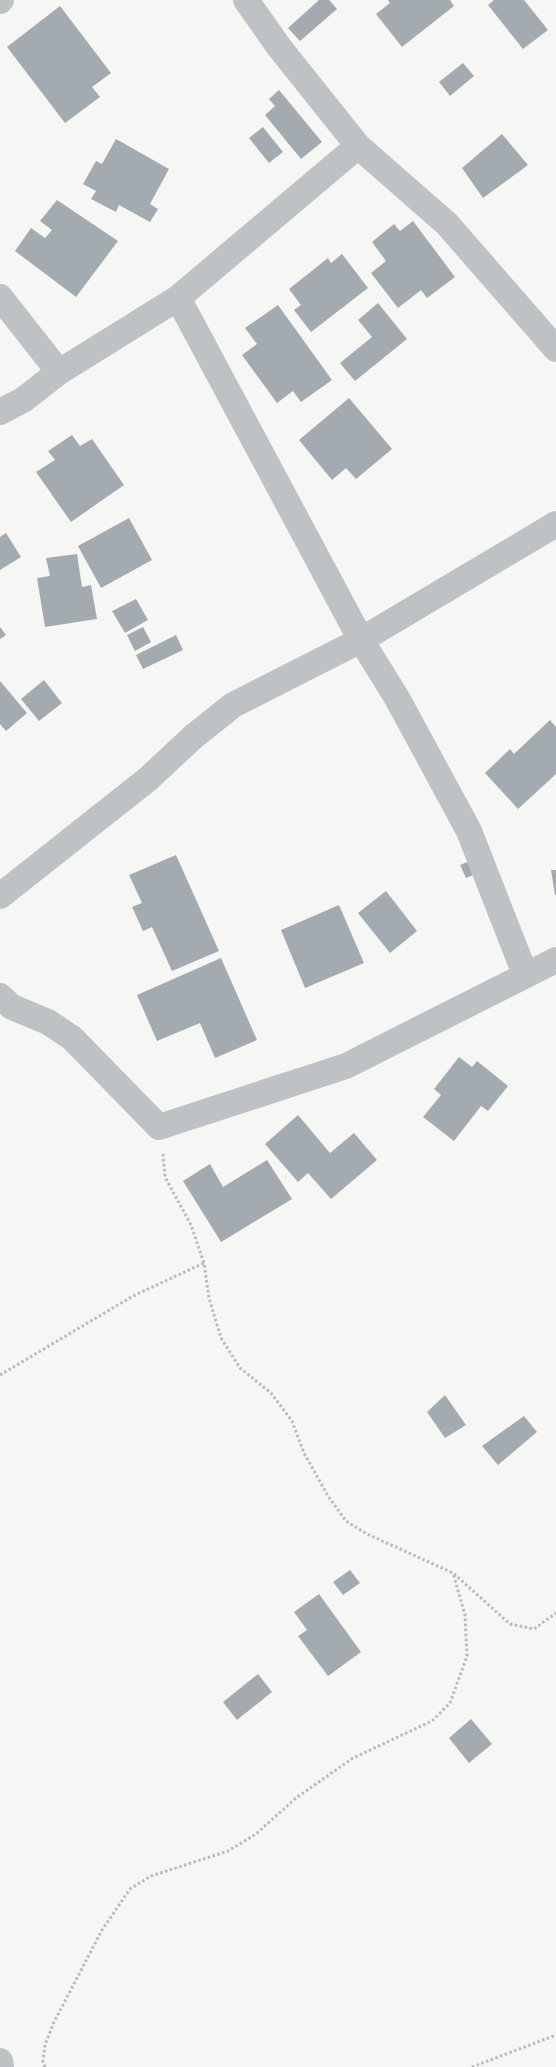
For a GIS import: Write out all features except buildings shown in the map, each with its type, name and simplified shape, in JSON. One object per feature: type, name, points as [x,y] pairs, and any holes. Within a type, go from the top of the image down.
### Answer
[{"type":"street","points":[[246,0],[279,48],[358,146],[447,224],[556,349]]},
{"type":"street","points":[[0,412],[23,400],[59,372],[178,298],[358,146]]},
{"type":"street","points":[[0,297],[59,372]]},
{"type":"street","points":[[178,298],[362,640],[397,698],[469,832],[525,974]]},
{"type":"street","points":[[0,896],[148,779],[193,737],[232,705],[362,640],[556,524]]},
{"type":"street","points":[[0,996],[12,1007],[48,1022],[72,1038],[160,1127],[346,1066],[556,960]]},
{"type":"street","points":[[0,2061],[1,2067]]},
{"type":"path","points":[[160,1127],[165,1177],[191,1225],[204,1263],[209,1298],[221,1338],[240,1368],[271,1394],[292,1421],[304,1453],[328,1496],[346,1521],[367,1534],[453,1573],[510,1624],[534,1629],[556,1613]]},
{"type":"path","points":[[0,1375],[133,1296],[204,1263]]},
{"type":"path","points":[[45,2067],[43,2062],[45,2045],[54,2022],[102,1930],[130,1889],[151,1876],[228,1851],[256,1834],[296,1798],[353,1758],[432,1721],[450,1703],[467,1656],[465,1615],[453,1573]]},
{"type":"path","points":[[472,2067],[556,2035]]}]
